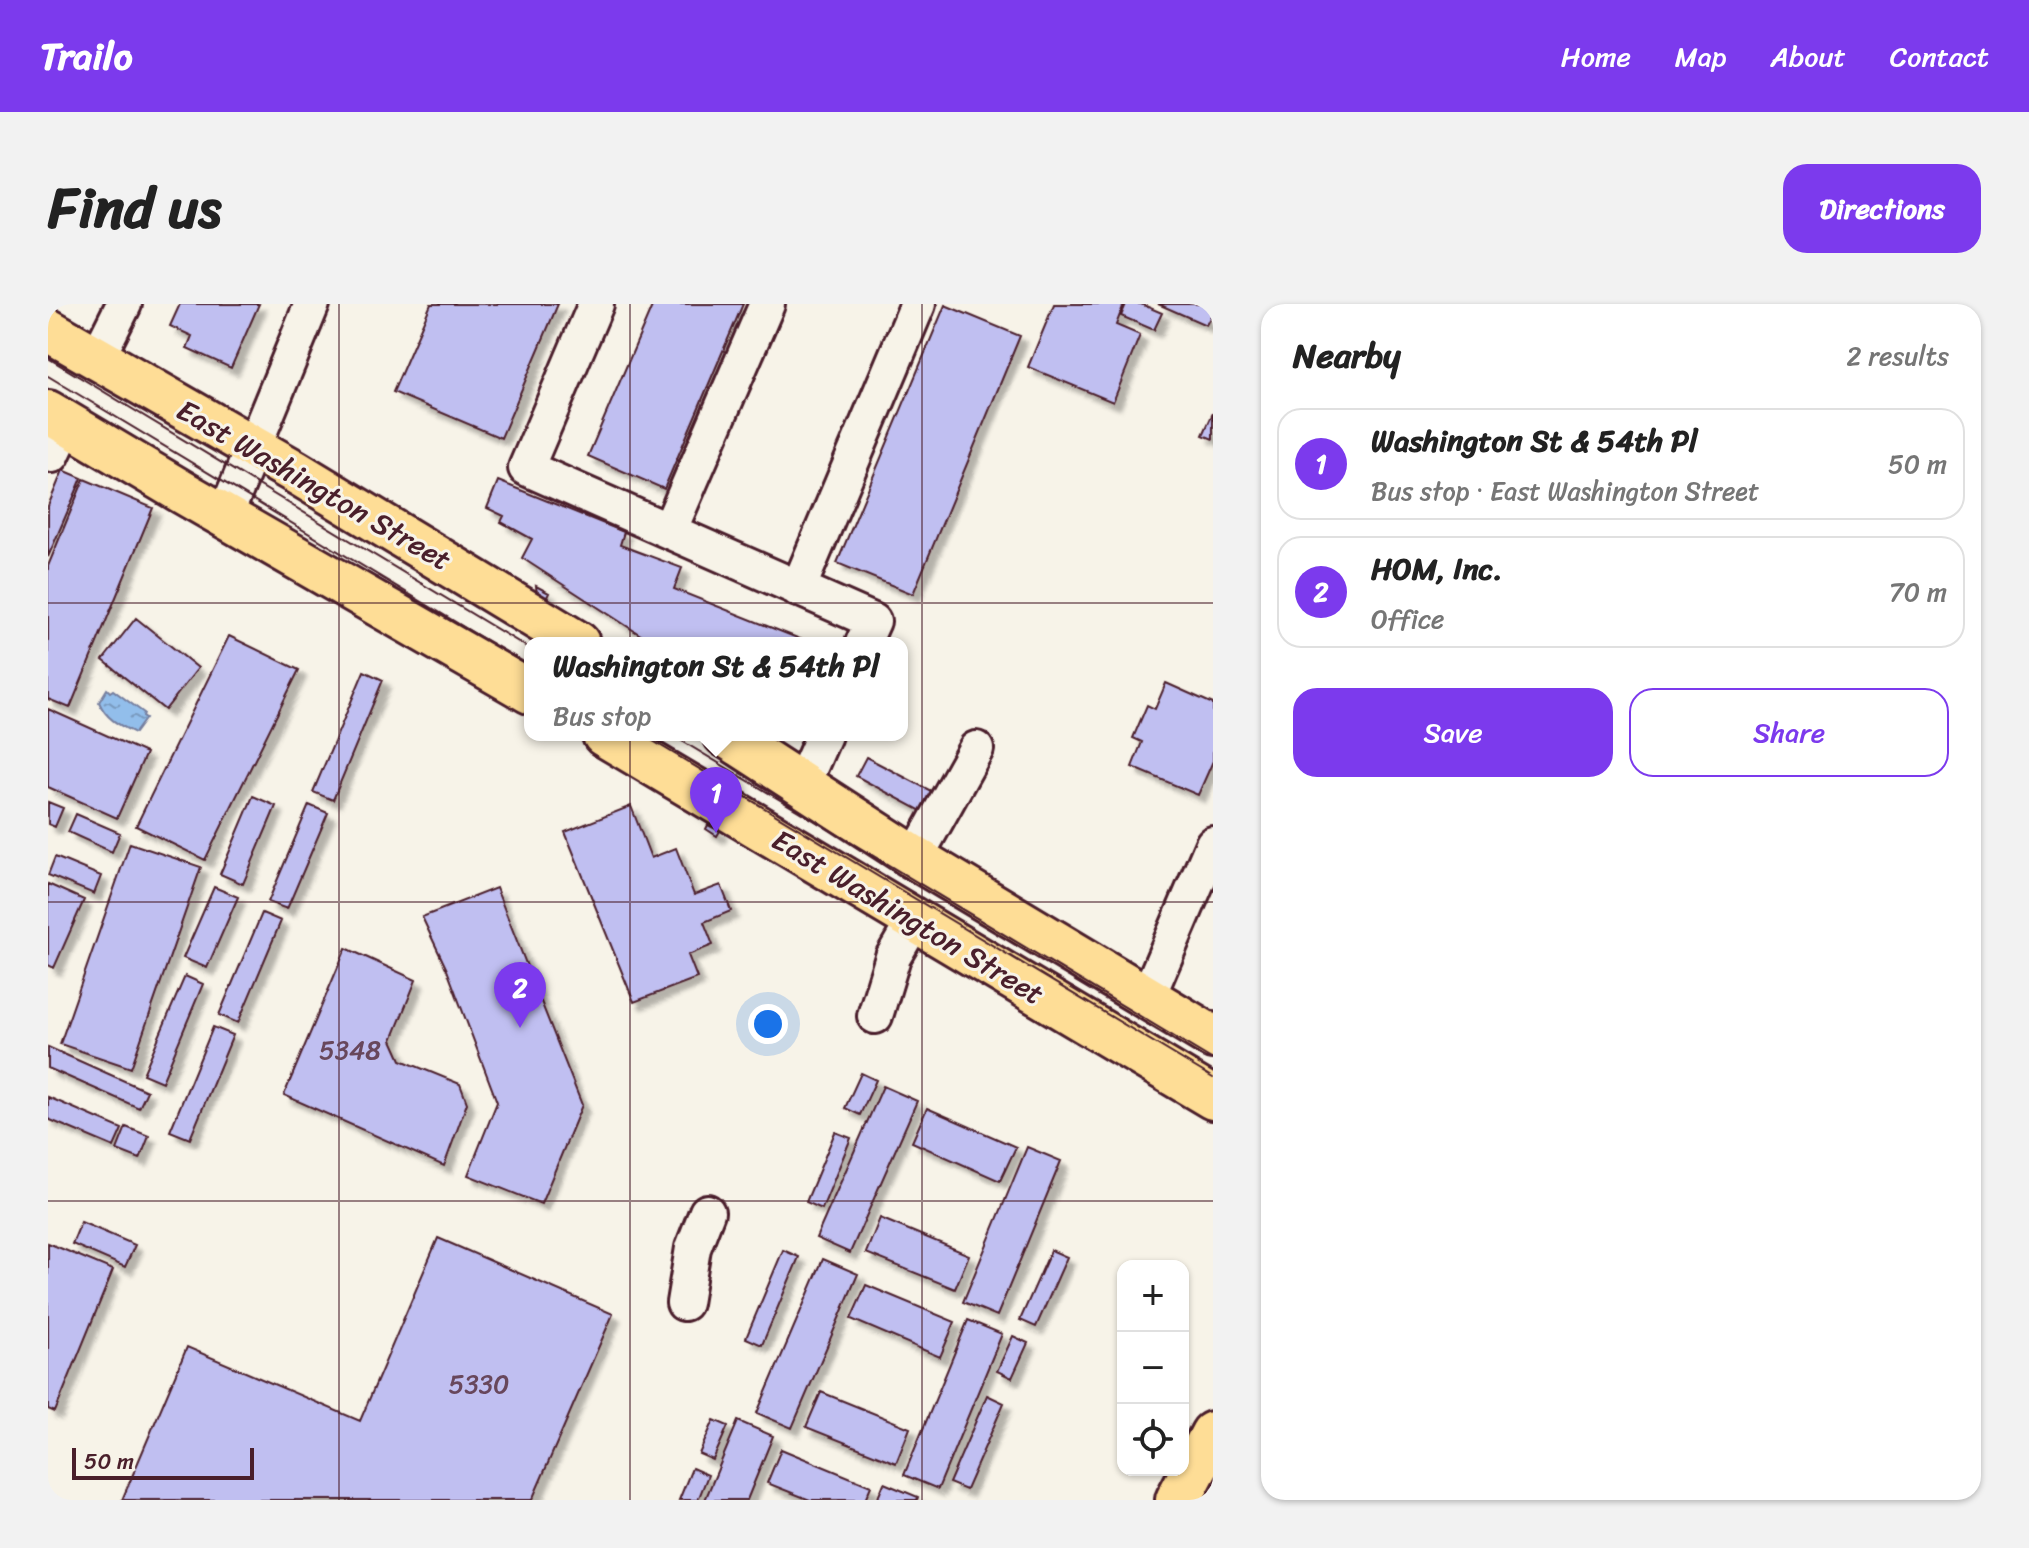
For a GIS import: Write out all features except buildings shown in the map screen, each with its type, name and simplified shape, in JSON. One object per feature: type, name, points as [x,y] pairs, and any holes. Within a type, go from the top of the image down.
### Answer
[{"type":"highway","points":[[1178,1500],[1213,1434]]},
{"type":"main road","name":"East Washington Street","points":[[48,330],[252,447],[568,637]]},
{"type":"main road","points":[[56,430],[225,516],[524,689]]},
{"type":"main road","name":"East Washington Street","points":[[614,741],[1213,1098]]},
{"type":"main road","name":"East Washington Street","points":[[734,741],[915,858],[1213,1037]]},
{"type":"street","points":[[97,358],[124,304]]},
{"type":"street","points":[[225,516],[312,304]]},
{"type":"street","points":[[596,304],[526,468],[873,621],[866,637]]},
{"type":"street","points":[[669,531],[767,304]]},
{"type":"street","points":[[798,589],[918,304]]},
{"type":"street","points":[[802,785],[821,741]]},
{"type":"street","points":[[915,858],[976,749]]},
{"type":"street","points":[[1147,998],[1213,844]]},
{"type":"street","points":[[875,1016],[893,957],[914,921]]},
{"type":"street","points":[[684,1303],[693,1248],[707,1212]]},
{"type":"water","points":[[107,689],[110,692],[113,690],[144,713],[146,718],[135,733],[105,713],[99,702]]},
{"type":"tram line","points":[[48,358],[524,645]]},
{"type":"tram line","points":[[48,376],[524,663]]},
{"type":"tram line","points":[[653,741],[1213,1078]]},
{"type":"tram line","points":[[682,741],[1213,1060]]},
{"type":"place","name":"Washington St & 54th Pl","points":[[716,833]]},
{"type":"place","name":"HOM, Inc.","points":[[520,1028]]}]
